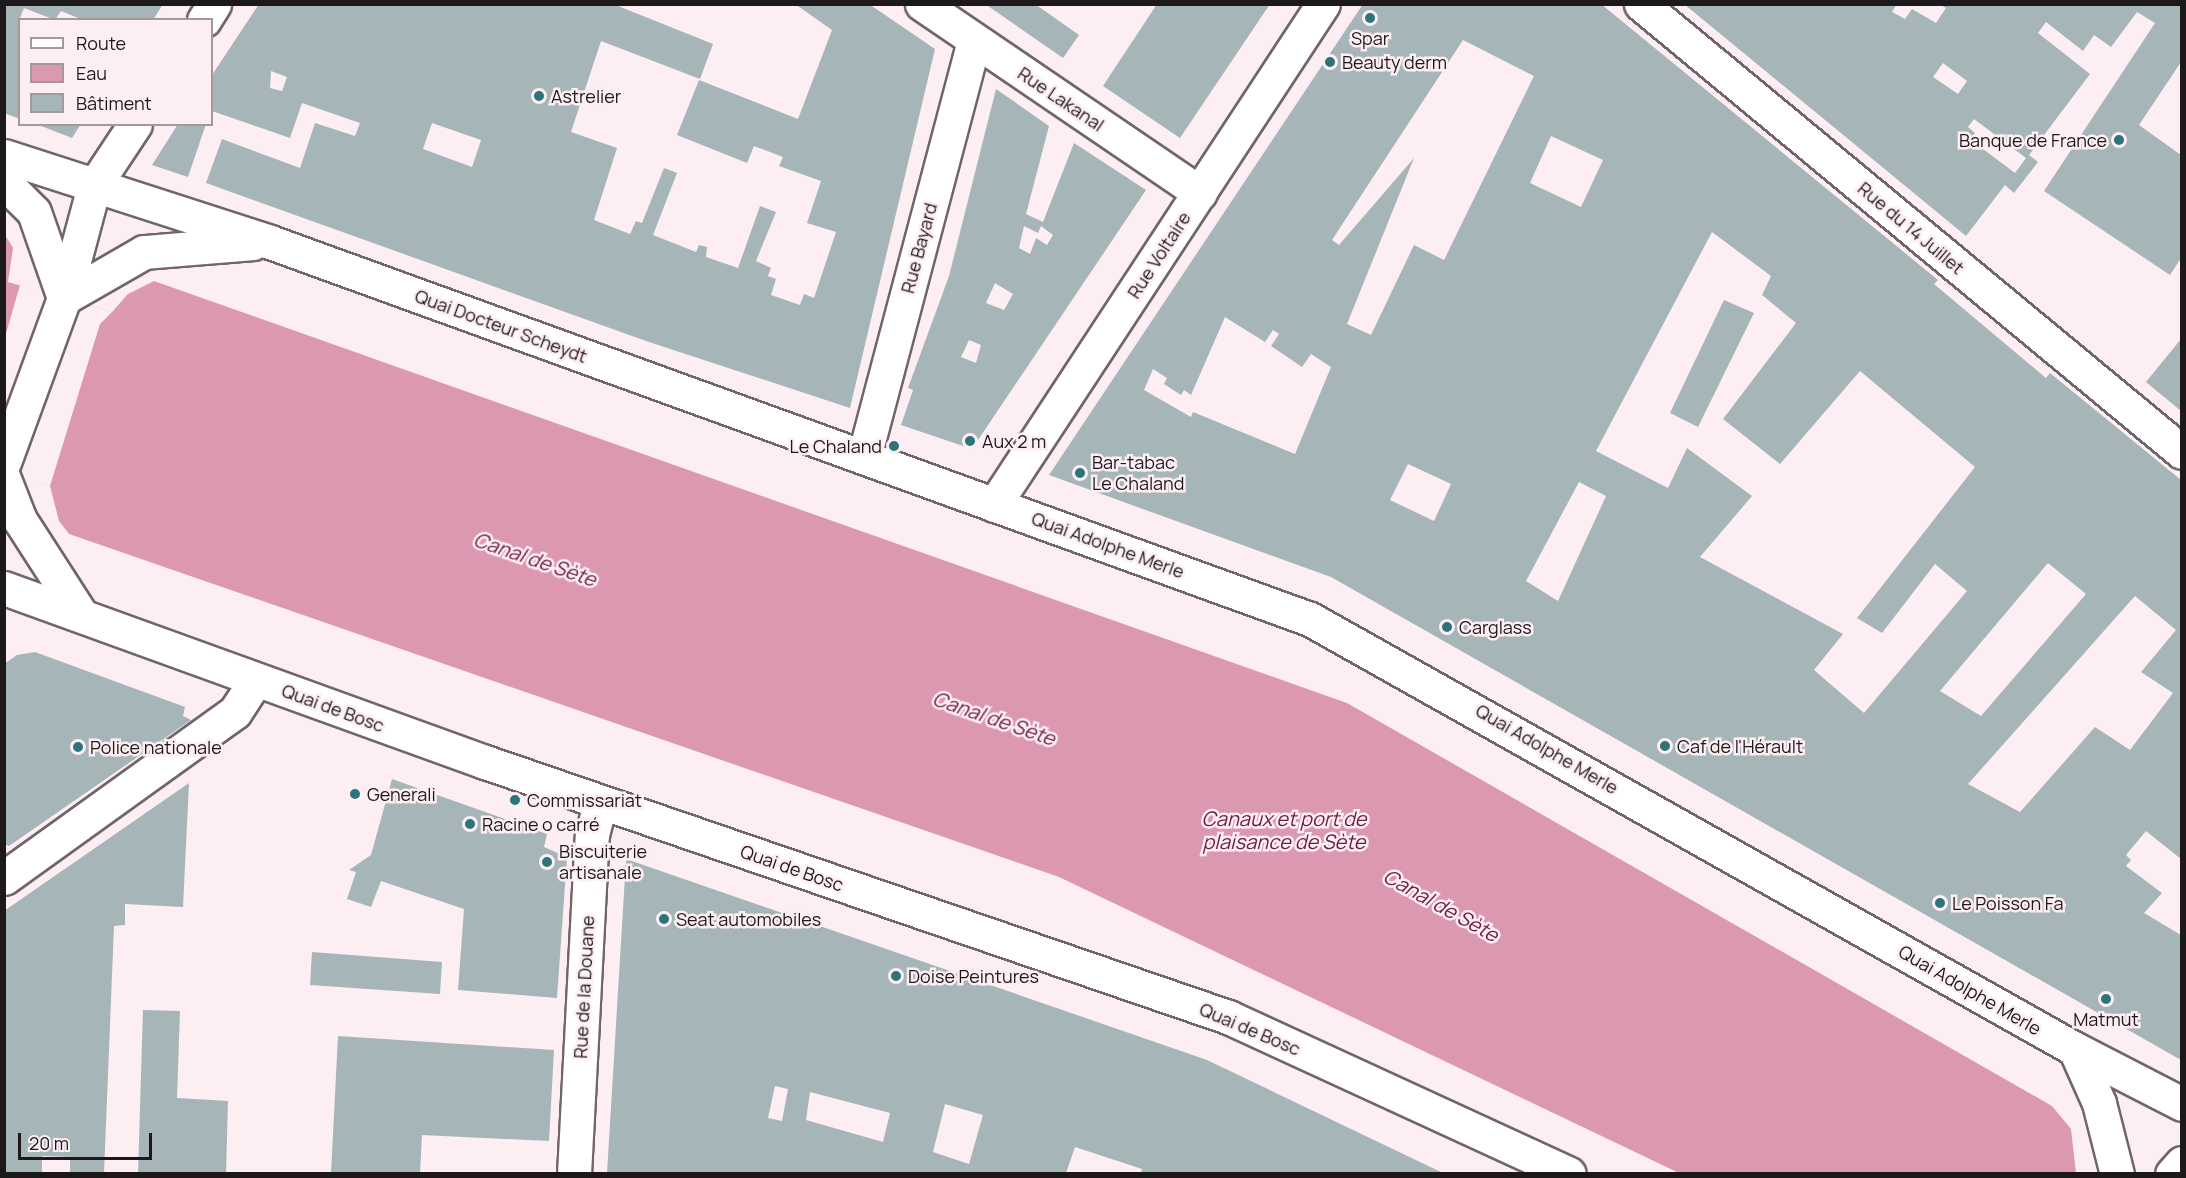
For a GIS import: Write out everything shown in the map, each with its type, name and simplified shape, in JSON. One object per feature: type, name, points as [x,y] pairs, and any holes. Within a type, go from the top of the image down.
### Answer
[{"type":"street","points":[[205,18],[214,4]]},
{"type":"street","name":"Rue Lakanal","points":[[922,4],[1200,193]]},
{"type":"street","name":"Rue Voltaire","points":[[994,505],[1323,4]]},
{"type":"street","name":"Rue du 14 Juillet","points":[[1641,4],[2181,452]]},
{"type":"street","name":"Rue Bayard","points":[[864,457],[974,40]]},
{"type":"street","points":[[4,462],[64,298],[94,186],[134,126]]},
{"type":"street","name":"Quai Docteur Scheydt","points":[[4,156],[270,242],[994,505]]},
{"type":"street","points":[[4,182],[34,212],[64,298]]},
{"type":"street","points":[[64,298],[144,252],[270,242]]},
{"type":"street","points":[[4,479],[20,520],[80,613]]},
{"type":"street","name":"Quai Adolphe Merle","points":[[994,505],[1310,619],[2075,1049],[2181,1104]]},
{"type":"street","name":"Quai de Bosc","points":[[4,588],[80,613],[256,681],[600,802],[1228,1017],[1569,1173]]},
{"type":"street","points":[[4,878],[235,712],[256,681]]},
{"type":"street","name":"Rue de la Douane","points":[[574,1173],[592,835],[600,802]]},
{"type":"street","points":[[2075,1049],[2099,1102],[2117,1173]]},
{"type":"street","points":[[2172,1173],[2181,1162]]},
{"type":"water","name":"Canaux et port de plaisance de Sète","points":[[4,233],[13,248],[8,282],[112,312],[128,294],[154,281],[1347,703],[2052,1106],[2071,1129],[2076,1173],[1679,1173],[1059,877],[69,534],[59,521],[50,486],[5,471]]},
{"type":"pier","points":[[20,285],[112,312],[100,324],[50,486],[4,472],[5,337]]},
{"type":"building","points":[[4,4],[163,4],[154,18],[78,18],[61,11],[56,18],[50,18],[24,8],[18,18],[18,118],[4,113]]},
{"type":"building","points":[[259,4],[613,4],[713,44],[700,79],[601,41],[571,132],[617,148],[594,220],[630,234],[636,221],[642,223],[664,168],[677,173],[653,235],[696,252],[699,245],[707,247],[706,257],[738,268],[760,206],[776,212],[756,261],[771,268],[768,276],[776,279],[771,295],[800,305],[804,294],[814,298],[836,232],[807,223],[821,181],[779,166],[783,157],[754,146],[747,163],[677,135],[699,80],[798,119],[832,30],[795,4],[869,4],[935,49],[850,408],[646,341],[206,183],[222,139],[300,168],[315,123],[355,136],[360,123],[302,103],[290,138],[213,111],[213,73]],"holes":[[[271,71],[287,77],[282,91],[270,88]],[[432,123],[481,140],[472,167],[423,149]]]},
{"type":"building","points":[[985,4],[1035,4],[1079,35],[1063,58]]},
{"type":"building","points":[[1157,4],[1270,4],[1180,138],[1103,86]]},
{"type":"building","points":[[1363,4],[1601,4],[1938,280],[1934,284],[2046,378],[2050,373],[2181,480],[2181,859],[2146,831],[2126,855],[2131,860],[2126,866],[2162,893],[2144,913],[2181,935],[2181,1060],[1331,577],[1049,475]],"holes":[[[1463,40],[1534,76],[1444,260],[1414,245],[1371,335],[1347,324],[1414,158],[1339,245],[1332,240]],[[1551,136],[1603,160],[1581,207],[1530,183]],[[1712,232],[1771,276],[1762,295],[1796,323],[1723,419],[1780,464],[1860,371],[1975,467],[1857,618],[1882,633],[1935,564],[1967,591],[1864,713],[1814,670],[1843,634],[1700,557],[1752,496],[1687,448],[1668,488],[1596,451]],[[1225,317],[1265,342],[1273,330],[1279,334],[1271,346],[1302,367],[1311,354],[1331,367],[1295,454],[1193,412],[1191,417],[1144,390],[1153,369],[1167,378],[1164,384],[1181,395],[1184,390],[1191,395]],[[1408,464],[1451,484],[1434,521],[1390,500]],[[1579,482],[1606,496],[1558,601],[1526,581]],[[2048,563],[2086,594],[1981,716],[1940,691]],[[2135,596],[2176,630],[2141,672],[2173,693],[2130,750],[2095,727],[2020,812],[1968,784]]]},
{"type":"building","points":[[1684,4],[1897,4],[1892,12],[1905,19],[1912,9],[1936,23],[1946,8],[1939,4],[2180,4],[2181,62],[2139,125],[2181,155],[2181,258],[2170,275],[2044,191],[2155,23],[2137,12],[2111,47],[2094,35],[2083,51],[2046,22],[2038,33],[2090,74],[2029,155],[2038,162],[2014,193],[2005,185],[1966,236]],"holes":[[[1943,63],[1967,81],[1958,94],[1933,77]],[[1974,119],[2026,158],[2015,173],[1971,140],[1975,133],[1968,127]]]},
{"type":"building","points":[[996,89],[1049,126],[1026,214],[1043,222],[1074,143],[1146,190],[972,449],[901,425],[913,390],[908,388],[949,276]],"holes":[[[1024,226],[1038,233],[1041,226],[1053,235],[1047,245],[1036,238],[1030,254],[1019,248]],[[995,283],[1013,294],[1004,310],[986,303]],[[969,340],[981,345],[976,363],[961,357]]]},
{"type":"building","points":[[41,126],[80,126],[72,138]]},
{"type":"building","points":[[177,126],[205,126],[188,177],[152,165]]},
{"type":"building","points":[[1724,300],[1754,313],[1698,427],[1670,413]]},
{"type":"building","points":[[2181,339],[2181,411],[2146,382]]},
{"type":"building","name":"Police nationale","points":[[35,652],[185,707],[183,716],[191,720],[9,846],[4,844],[4,664],[17,655]]},
{"type":"building","points":[[392,779],[547,834],[544,847],[567,857],[557,998],[458,990],[464,909],[381,881],[371,907],[347,899],[356,872],[349,870],[371,855]]},
{"type":"building","points":[[189,783],[183,907],[125,904],[125,925],[114,926],[104,1173],[70,1173],[70,1157],[42,1156],[42,1173],[4,1173],[4,911]]},
{"type":"building","points":[[626,859],[1207,1060],[1443,1173],[1141,1173],[1142,1169],[1075,1147],[1066,1173],[607,1173]],"holes":[[[775,1086],[788,1089],[782,1121],[768,1118]],[[810,1092],[890,1113],[883,1142],[806,1120]],[[945,1104],[983,1115],[969,1164],[933,1152]]]},
{"type":"building","points":[[312,952],[442,962],[440,994],[310,985]]},
{"type":"building","points":[[143,1010],[180,1011],[177,1098],[228,1101],[226,1173],[138,1173]]},
{"type":"building","points":[[338,1036],[554,1050],[549,1141],[422,1135],[420,1173],[331,1173]]},
{"type":"place","name":"Spar","points":[[1370,18]]},
{"type":"place","name":"Beauty derm","points":[[1330,62]]},
{"type":"place","name":"Astrelier","points":[[539,96]]},
{"type":"place","name":"Banque de France","points":[[2119,140]]},
{"type":"place","name":"Aux 2 m","points":[[970,441]]},
{"type":"place","name":"Le Chaland","points":[[894,446]]},
{"type":"place","name":"Bar-tabac Le Chaland","points":[[1080,473]]},
{"type":"place","name":"Carglass","points":[[1447,627]]},
{"type":"place","name":"Caf de l'Hérault","points":[[1665,746]]},
{"type":"place","name":"Police nationale","points":[[78,747]]},
{"type":"place","name":"Generali","points":[[355,794]]},
{"type":"place","name":"Commissariat","points":[[515,800]]},
{"type":"place","name":"Racine o carré","points":[[470,824]]},
{"type":"place","name":"Biscuiterie artisanale","points":[[547,862]]},
{"type":"place","name":"Le Poisson Fa","points":[[1940,903]]},
{"type":"place","name":"Seat automobiles","points":[[664,919]]},
{"type":"place","name":"Doise Peintures","points":[[896,976]]},
{"type":"place","name":"Matmut","points":[[2106,999]]},
{"type":"water label","name":"Canal de Sète","points":[[535,559]]},
{"type":"water label","name":"Canal de Sète","points":[[994,718]]},
{"type":"water label","name":"Canal de Sète","points":[[1441,905]]}]
